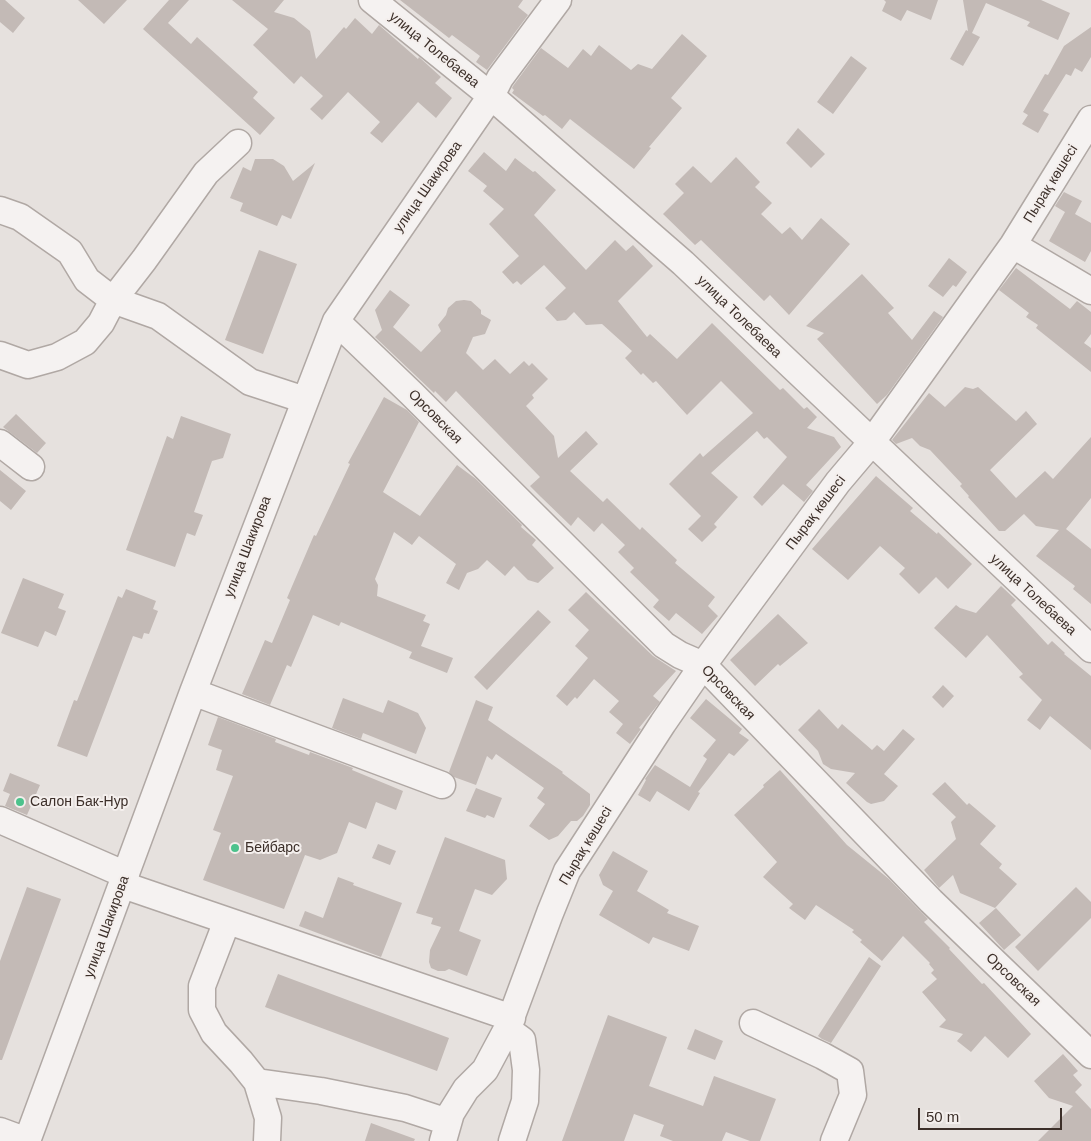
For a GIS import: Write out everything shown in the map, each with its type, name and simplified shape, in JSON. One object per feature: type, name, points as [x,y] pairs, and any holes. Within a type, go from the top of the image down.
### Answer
[{"type":"street","name":"улица Толебаева","points":[[372,0],[492,96],[683,263],[871,443],[1091,649]]},
{"type":"street","name":"улица Шакирова","points":[[27,1141],[193,692],[336,322],[492,96],[500,78],[558,0]]},
{"type":"street","name":"Пырақ көшесі","points":[[446,1131],[451,1114],[466,1090],[485,1070],[510,1024],[567,871],[703,664],[838,482],[871,443],[1013,245],[1091,119]]},
{"type":"street","points":[[0,355],[28,365],[57,357],[85,342],[101,323],[113,300],[206,173],[238,143]]},
{"type":"street","points":[[0,210],[20,217],[70,252],[87,280],[113,300],[158,316],[250,382],[305,400]]},
{"type":"street","points":[[1013,245],[1091,291]]},
{"type":"street","name":"Орсовская","points":[[336,322],[664,646],[703,664],[931,901],[1091,1055]]},
{"type":"street","points":[[0,443],[31,468]]},
{"type":"street","points":[[193,692],[442,785]]},
{"type":"street","points":[[0,820],[124,880],[227,921],[510,1024],[522,1040],[526,1070],[525,1101],[512,1141]]},
{"type":"street","points":[[227,921],[202,986],[202,1010],[214,1033],[257,1082],[268,1118],[267,1141]]},
{"type":"street","points":[[752,1023],[823,1056],[850,1071],[853,1095],[834,1141]]},
{"type":"street","points":[[257,1082],[321,1091],[405,1108],[446,1131]]},
{"type":"street","points":[[0,1131],[27,1141]]},
{"type":"building","points":[[0,0],[5,0],[25,18],[13,33],[0,22]]},
{"type":"building","points":[[78,0],[127,0],[104,24]]},
{"type":"building","points":[[169,0],[189,0],[168,23],[191,44],[197,37],[258,92],[253,98],[275,118],[260,135],[143,29]]},
{"type":"building","points":[[232,0],[284,0],[274,12],[294,18],[310,31],[316,59],[344,27],[346,29],[355,18],[372,34],[379,25],[441,77],[435,83],[452,98],[436,118],[418,102],[382,143],[370,133],[380,122],[348,92],[322,120],[310,109],[323,96],[301,76],[294,84],[253,45],[268,29]]},
{"type":"building","points":[[400,0],[523,0],[518,7],[528,15],[487,70],[476,62],[480,56],[452,35],[449,38]]},
{"type":"building","points":[[884,0],[938,0],[931,20],[907,10],[901,21],[882,11],[886,2]]},
{"type":"building","points":[[963,0],[1041,0],[1070,13],[1058,40],[1027,26],[1030,22],[986,3],[972,33],[980,37],[963,66],[950,59],[966,30],[968,31]]},
{"type":"building","points":[[1091,27],[1091,57],[1082,72],[1075,68],[1071,76],[1066,74],[1043,111],[1049,114],[1038,133],[1022,124],[1028,115],[1023,112],[1045,74],[1048,75],[1064,46]]},
{"type":"building","points":[[682,34],[707,56],[671,98],[682,108],[649,147],[651,148],[634,169],[570,119],[562,129],[512,93],[514,90],[513,86],[541,48],[568,68],[583,49],[591,56],[599,45],[631,70],[638,64],[652,69]]},
{"type":"building","points":[[851,56],[867,68],[833,114],[817,102]]},
{"type":"building","points":[[798,128],[825,154],[811,168],[786,143]]},
{"type":"building","points":[[484,152],[506,171],[515,158],[533,172],[535,171],[556,190],[534,215],[586,270],[615,240],[626,251],[633,245],[653,266],[618,301],[647,337],[650,334],[677,359],[712,323],[780,390],[783,388],[804,409],[807,407],[817,417],[807,428],[834,437],[841,447],[806,485],[813,491],[804,502],[783,484],[762,506],[753,497],[787,457],[767,437],[764,439],[757,431],[711,473],[738,497],[714,524],[717,527],[702,542],[688,529],[701,516],[669,484],[700,453],[703,457],[753,413],[721,381],[687,415],[656,381],[653,383],[643,373],[641,375],[625,358],[632,351],[602,324],[586,325],[574,312],[566,320],[557,321],[545,308],[566,288],[544,265],[521,285],[517,281],[513,284],[502,272],[519,256],[489,224],[504,209],[483,191],[487,186],[468,171]]},
{"type":"building","points":[[736,157],[760,182],[755,187],[772,203],[761,214],[782,234],[790,227],[802,240],[821,218],[850,244],[789,315],[770,295],[764,301],[701,240],[695,245],[663,214],[684,193],[675,184],[693,166],[711,183]]},
{"type":"building","points":[[255,159],[273,159],[284,166],[293,181],[315,163],[291,219],[282,215],[277,226],[240,211],[243,203],[230,198],[243,167],[251,171]]},
{"type":"building","points":[[1064,192],[1082,201],[1075,214],[1091,223],[1091,251],[1085,262],[1049,241],[1065,212],[1055,206]]},
{"type":"building","points":[[259,250],[297,264],[263,354],[225,340]]},
{"type":"building","points":[[949,258],[967,272],[956,287],[953,285],[943,297],[928,286]]},
{"type":"building","points":[[1016,268],[1070,309],[1077,301],[1091,312],[1091,334],[1084,343],[1091,348],[1091,372],[1036,328],[1038,325],[1026,317],[1029,313],[999,290]]},
{"type":"building","points":[[862,274],[894,308],[888,313],[912,340],[934,311],[943,317],[887,395],[877,404],[817,339],[824,333],[806,326]]},
{"type":"building","points":[[390,290],[410,305],[393,327],[421,352],[441,331],[438,325],[446,315],[448,308],[456,301],[471,301],[481,310],[481,314],[491,320],[485,334],[473,337],[466,353],[483,370],[495,359],[510,374],[524,361],[529,366],[532,363],[548,379],[532,395],[534,398],[526,406],[554,436],[558,458],[586,431],[598,444],[570,471],[603,502],[607,498],[640,530],[642,527],[677,560],[675,563],[715,597],[708,606],[718,616],[702,634],[676,613],[669,621],[653,607],[659,600],[630,572],[634,568],[618,552],[625,545],[602,523],[594,532],[578,517],[571,526],[530,486],[540,477],[456,391],[446,402],[375,337],[382,330],[375,310]]},
{"type":"building","points":[[965,387],[973,389],[978,387],[1016,421],[1026,411],[1037,424],[990,470],[1016,498],[1045,471],[1053,479],[1091,437],[1091,498],[1066,529],[1091,549],[1091,604],[1073,589],[1075,586],[1036,556],[1059,530],[1036,526],[1024,514],[1005,531],[999,531],[968,497],[960,486],[962,484],[930,450],[920,446],[912,438],[896,444],[892,440],[929,393],[945,407]]},
{"type":"building","points":[[384,397],[407,410],[419,422],[383,492],[420,516],[457,465],[476,479],[522,525],[521,527],[536,540],[532,545],[554,568],[538,583],[528,580],[514,566],[505,576],[487,560],[478,569],[467,573],[459,590],[446,583],[456,564],[419,536],[412,545],[394,532],[375,579],[378,585],[377,596],[426,615],[423,621],[430,624],[421,646],[453,658],[447,673],[409,658],[412,652],[341,622],[339,626],[313,615],[291,667],[287,665],[270,705],[242,694],[265,640],[272,643],[290,600],[287,598],[314,535],[316,536],[350,464],[348,463]]},
{"type":"building","points":[[16,414],[46,443],[37,453],[3,427]]},
{"type":"building","points":[[181,416],[231,434],[223,458],[212,461],[194,512],[203,515],[195,536],[187,533],[175,567],[126,550],[167,436],[173,439]]},
{"type":"building","points":[[0,470],[26,491],[11,510],[0,501]]},
{"type":"building","points":[[876,476],[913,508],[910,511],[937,534],[938,532],[972,564],[948,589],[936,577],[919,594],[899,574],[905,568],[880,546],[848,580],[812,549]]},
{"type":"building","points":[[23,578],[64,594],[58,608],[66,611],[56,636],[45,631],[38,647],[1,633]]},
{"type":"building","points":[[1001,586],[1016,600],[1011,605],[1048,645],[1052,641],[1064,654],[1091,676],[1091,750],[1050,716],[1040,730],[1027,720],[1042,700],[1019,677],[1023,674],[987,635],[966,658],[934,628],[956,605],[976,613]]},
{"type":"building","points":[[126,589],[156,601],[153,609],[158,611],[149,634],[144,633],[142,639],[133,636],[87,757],[57,746],[74,700],[77,701],[118,596],[122,598]]},
{"type":"building","points":[[586,592],[653,656],[676,671],[653,696],[660,702],[639,728],[641,729],[630,744],[616,733],[623,724],[609,712],[619,701],[594,679],[577,699],[575,697],[567,706],[556,696],[588,658],[575,646],[589,630],[568,610]]},
{"type":"building","points":[[538,610],[551,622],[487,690],[474,677]]},
{"type":"building","points":[[778,614],[808,643],[780,666],[778,664],[755,686],[730,660]]},
{"type":"building","points":[[943,685],[954,696],[943,708],[932,697]]},
{"type":"building","points":[[343,698],[383,713],[388,700],[418,713],[426,728],[416,754],[363,733],[361,739],[332,728]]},
{"type":"building","points":[[706,699],[742,729],[739,733],[749,740],[734,756],[729,753],[698,792],[700,793],[689,811],[657,791],[650,802],[638,795],[645,779],[655,765],[690,787],[707,759],[703,756],[716,740],[690,718]]},
{"type":"building","points":[[476,700],[493,707],[488,720],[563,772],[590,794],[590,805],[583,816],[577,821],[571,821],[558,836],[549,840],[529,826],[545,804],[537,798],[544,788],[496,754],[492,760],[487,756],[476,785],[454,777],[449,772]]},
{"type":"building","points":[[819,709],[838,729],[842,724],[872,750],[877,745],[884,751],[903,729],[915,739],[884,774],[898,786],[884,801],[871,804],[867,802],[846,783],[855,773],[831,769],[823,764],[818,751],[798,730]]},
{"type":"building","points":[[218,717],[276,739],[275,742],[309,755],[310,752],[353,768],[352,770],[403,791],[396,810],[376,802],[366,829],[349,822],[337,853],[320,860],[305,855],[284,909],[203,880],[221,833],[213,830],[233,776],[216,770],[222,750],[208,745]]},
{"type":"building","points":[[780,770],[847,845],[889,879],[928,919],[924,922],[1031,1034],[1008,1058],[985,1036],[971,1052],[957,1041],[963,1034],[939,1027],[946,1020],[922,992],[937,979],[931,973],[934,970],[930,963],[903,936],[882,961],[860,942],[862,940],[852,932],[854,930],[816,905],[805,920],[789,908],[793,904],[763,877],[777,862],[734,815]]},
{"type":"building","name":"Салон Бак-Нур","points":[[10,773],[40,785],[27,815],[5,806],[10,794],[3,791]]},
{"type":"building","points":[[945,782],[967,805],[969,803],[996,826],[980,844],[1002,864],[999,868],[1017,884],[995,908],[960,893],[953,875],[939,888],[924,870],[956,839],[951,822],[956,817],[932,794]]},
{"type":"building","points":[[476,788],[502,798],[494,818],[487,815],[485,818],[466,811]]},
{"type":"building","points":[[445,837],[505,860],[507,879],[492,895],[475,889],[459,931],[481,940],[467,976],[449,969],[438,971],[431,968],[429,962],[430,950],[441,927],[431,924],[433,918],[416,913]]},
{"type":"building","points":[[378,844],[396,851],[390,865],[372,858]]},
{"type":"building","points":[[613,851],[648,871],[637,891],[669,910],[667,913],[699,926],[689,951],[653,937],[649,944],[599,915],[613,891],[603,885],[599,875]]},
{"type":"building","points":[[338,877],[354,883],[353,885],[402,903],[381,957],[299,926],[305,911],[323,918]]},
{"type":"building","points":[[27,887],[61,899],[2,1060],[0,1060],[0,961]]},
{"type":"building","points":[[1076,887],[1091,902],[1091,918],[1038,971],[1015,947]]},
{"type":"building","points":[[996,908],[1021,935],[1004,950],[979,923]]},
{"type":"building","points":[[869,957],[881,966],[831,1043],[822,1039],[818,1036]]},
{"type":"building","points":[[278,974],[449,1038],[437,1071],[265,1007]]},
{"type":"building","points":[[608,1015],[667,1037],[649,1086],[703,1106],[714,1076],[776,1099],[760,1141],[750,1141],[726,1132],[722,1141],[673,1141],[660,1136],[664,1125],[634,1114],[624,1141],[562,1141]]},
{"type":"building","points":[[695,1029],[723,1041],[715,1060],[687,1049]]},
{"type":"building","points":[[1063,1054],[1078,1071],[1073,1075],[1082,1085],[1075,1092],[1091,1109],[1091,1141],[1038,1141],[1073,1106],[1049,1098],[1034,1081]]},
{"type":"building","points":[[371,1123],[415,1139],[414,1141],[365,1141]]},
{"type":"place","name":"Салон Бак-Нур","points":[[20,802]]},
{"type":"place","name":"Бейбарс","points":[[235,848]]}]
